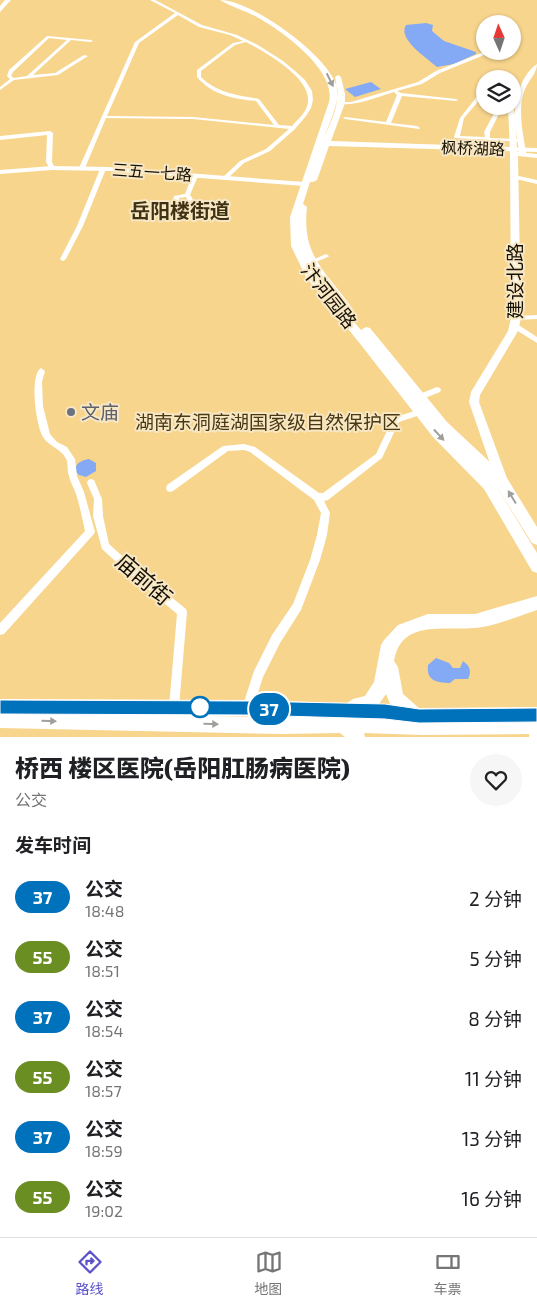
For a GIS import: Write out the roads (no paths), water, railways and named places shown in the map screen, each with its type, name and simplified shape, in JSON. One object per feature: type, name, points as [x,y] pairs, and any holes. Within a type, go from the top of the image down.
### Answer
[{"type":"main road","points":[[0,9],[7,0]]},
{"type":"main road","name":"汴河园路","points":[[223,0],[248,10],[280,27],[323,68],[331,80],[335,96],[324,141]]},
{"type":"main road","name":"汴河园路","points":[[234,0],[271,16],[301,37],[336,74],[342,94],[341,103],[313,170],[301,216],[305,249],[314,269],[443,425],[502,482],[537,539]]},
{"type":"main road","points":[[521,77],[531,64],[537,60]]},
{"type":"main road","name":"建设北路","points":[[502,482],[474,402],[475,395],[516,322],[514,177],[521,141],[518,115],[520,93],[525,82],[537,66]]},
{"type":"main road","points":[[512,115],[513,141],[519,154],[537,156]]},
{"type":"main road","name":"枫桥湖路","points":[[324,141],[537,149]]},
{"type":"main road","name":"三五一七路","points":[[0,172],[82,168],[304,184]]},
{"type":"main road","name":"汴河园路","points":[[313,170],[304,184],[294,217],[293,230],[302,263],[309,275],[365,342],[437,434],[488,485],[537,566]]},
{"type":"main road","points":[[341,717],[370,703],[382,685],[388,645],[403,630],[428,622],[475,621],[537,603]]},
{"type":"main road","points":[[388,645],[390,679],[394,696],[417,727]]},
{"type":"main road","points":[[0,707],[248,708],[341,717],[372,724],[417,727],[510,720],[537,715]]},
{"type":"main road","points":[[0,720],[282,732],[341,717],[385,712],[417,727]]},
{"type":"main road","points":[[341,717],[357,737]]},
{"type":"main road","points":[[510,720],[537,726]]},
{"type":"street","points":[[152,0],[172,8],[196,24],[246,40],[286,64],[308,86],[312,101],[304,116],[268,150],[242,162],[225,178]]},
{"type":"street","points":[[82,168],[137,42],[178,13]]},
{"type":"street","points":[[86,56],[56,74],[21,79],[9,76],[48,37],[91,41]]},
{"type":"street","points":[[28,77],[70,40]]},
{"type":"street","points":[[246,40],[234,44],[199,71],[199,77],[211,88],[243,99],[257,100],[278,126]]},
{"type":"street","points":[[341,103],[351,103],[397,92],[476,56]]},
{"type":"street","points":[[0,89],[13,78]]},
{"type":"street","points":[[397,92],[456,100]]},
{"type":"street","points":[[388,123],[397,92]]},
{"type":"street","points":[[476,101],[462,118],[456,134],[457,137],[521,141]]},
{"type":"street","points":[[488,139],[487,132],[496,115]]},
{"type":"street","points":[[105,117],[193,118],[293,128]]},
{"type":"street","points":[[345,118],[417,128]]},
{"type":"street","points":[[0,138],[50,133],[49,162],[52,168]]},
{"type":"street","points":[[63,259],[80,226],[103,169]]},
{"type":"street","points":[[187,195],[195,176]]},
{"type":"street","points":[[514,177],[537,182]]},
{"type":"street","points":[[311,262],[326,256]]},
{"type":"street","points":[[516,322],[537,317]]},
{"type":"street","points":[[516,322],[537,340]]},
{"type":"street","points":[[0,630],[90,532],[80,492],[73,476],[71,458],[64,449],[54,444],[46,435],[38,406],[38,382],[41,371]]},
{"type":"street","points":[[420,397],[437,390]]},
{"type":"street","points":[[317,497],[325,497],[379,456],[396,420],[420,412]]},
{"type":"street","points":[[170,488],[226,448],[244,447],[252,449],[317,497],[326,513],[314,560],[297,607],[276,639],[258,674],[248,708]]},
{"type":"street","name":"庙前街","points":[[91,483],[98,499],[98,516],[105,546],[182,612],[174,707]]},
{"type":"water","points":[[426,23],[433,25],[432,31],[444,41],[476,52],[476,54],[454,64],[437,67],[409,42],[404,30],[406,25]]},
{"type":"water","points":[[371,82],[381,89],[355,97],[345,89]]},
{"type":"water","points":[[89,459],[96,463],[96,471],[86,477],[79,475],[75,471],[76,466],[81,461]]},
{"type":"water","points":[[436,658],[449,663],[453,668],[460,668],[463,661],[470,669],[468,679],[455,679],[450,683],[433,680],[429,674],[428,665]]},
{"type":"place","name":"文庙","points":[[71,412]]},
{"type":"district","name":"岳阳楼街道","points":[[180,211]]},
{"type":"park label","name":"湖南东洞庭湖国家级自然保护区","points":[[268,422]]}]
